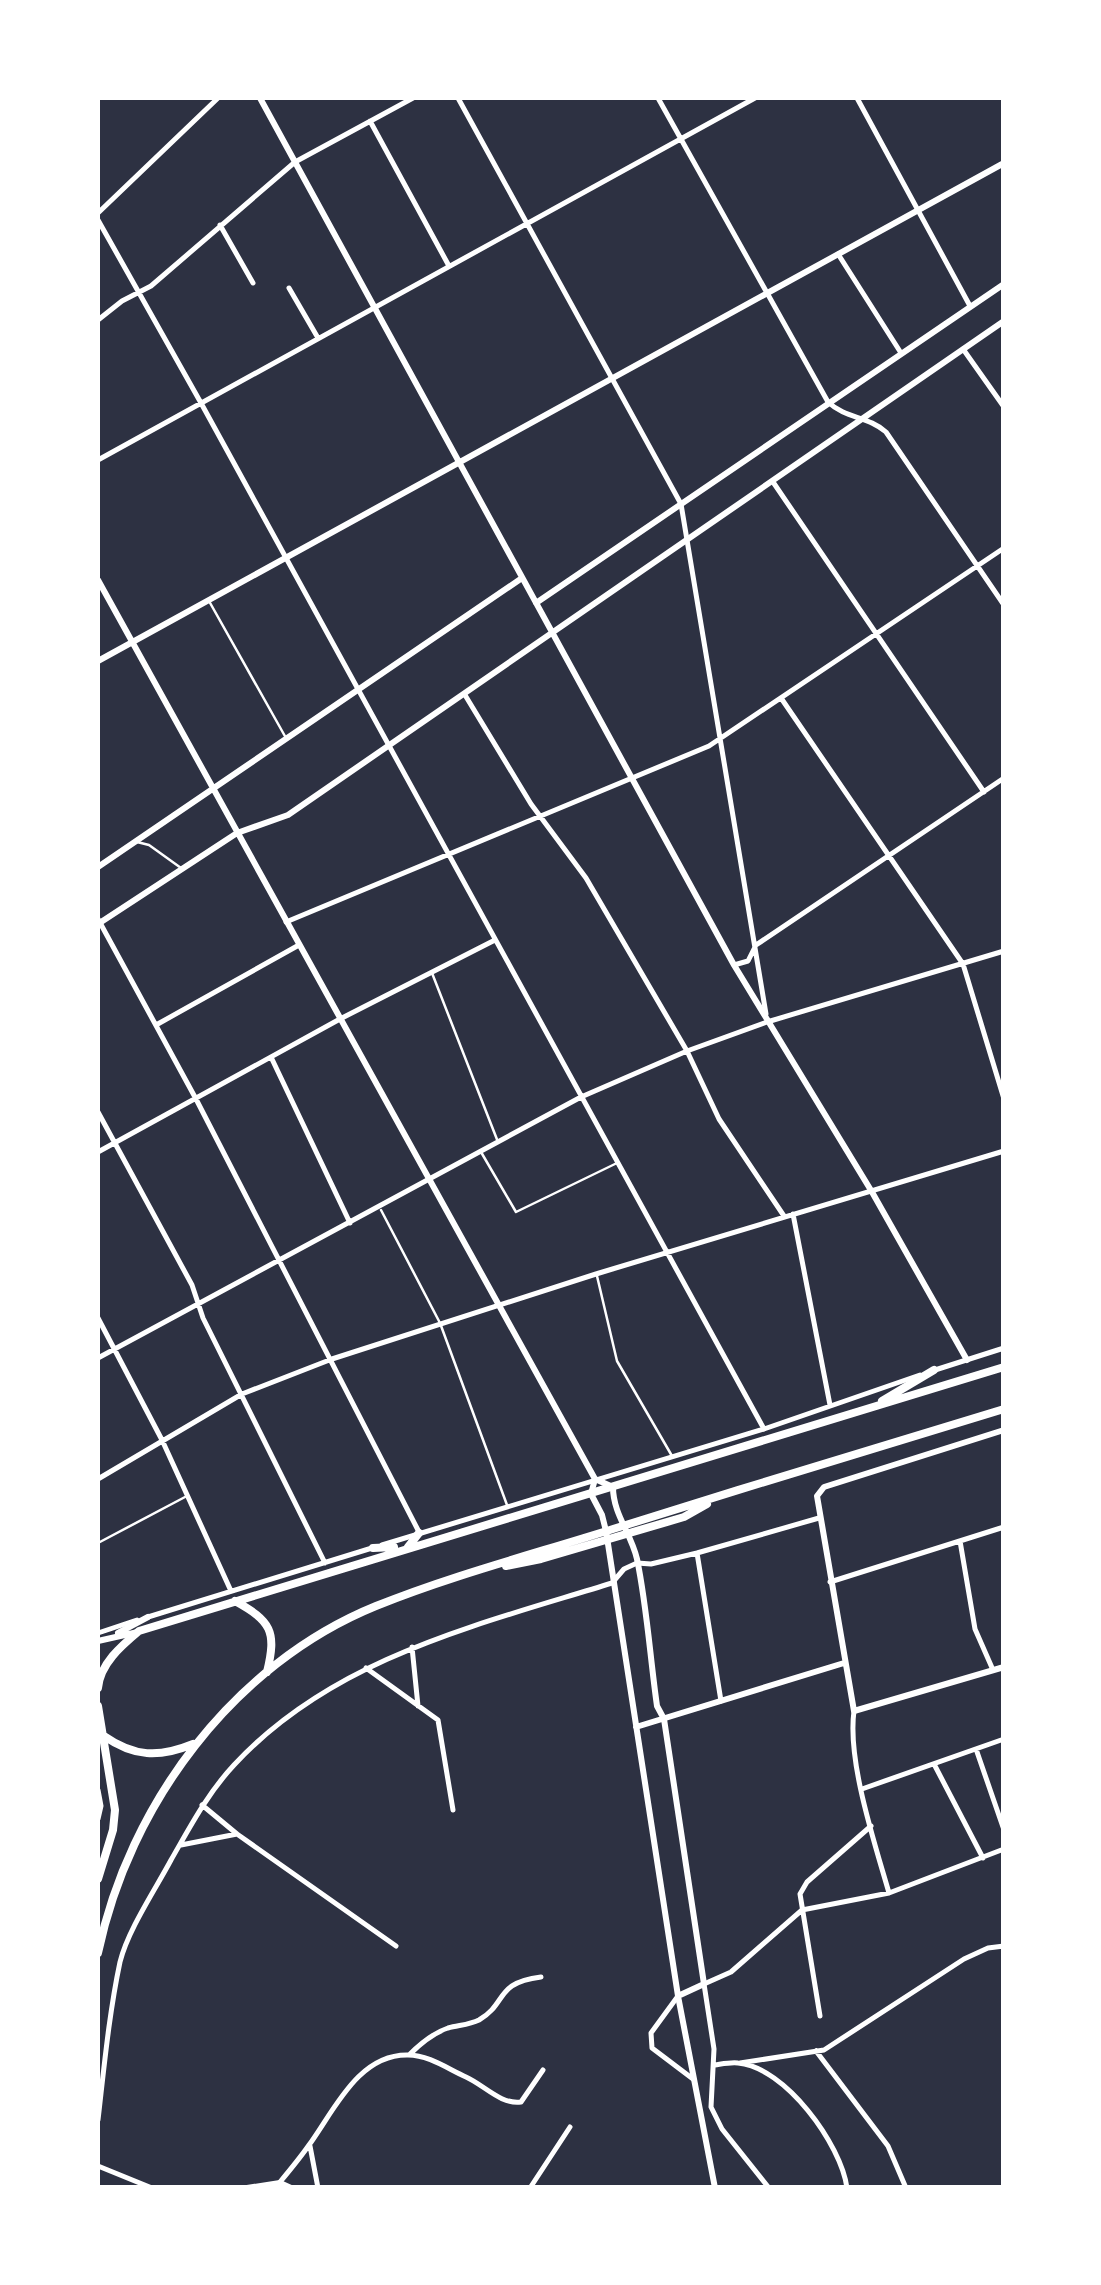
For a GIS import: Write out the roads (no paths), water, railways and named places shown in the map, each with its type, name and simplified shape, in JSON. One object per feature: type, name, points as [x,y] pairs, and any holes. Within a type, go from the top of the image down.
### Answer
[{"type":"highway","points":[[98,1688],[98,1679],[108,1662],[139,1632],[233,1596],[591,1494],[1004,1367]]},
{"type":"highway","points":[[867,1410],[934,1370]]},
{"type":"highway","points":[[98,1953],[120,1873],[143,1826],[196,1742],[267,1672],[316,1637],[373,1607],[470,1573],[542,1559],[627,1529],[684,1517],[720,1496],[1004,1409]]},
{"type":"highway","points":[[408,1547],[419,1533]]},
{"type":"highway","points":[[373,1548],[408,1547]]},
{"type":"highway","points":[[233,1596],[269,1626],[273,1648],[267,1672]]},
{"type":"highway","points":[[98,1706],[115,1810],[98,1878]]},
{"type":"highway","points":[[100,1729],[123,1749],[154,1756],[196,1742]]},
{"type":"street","points":[[218,98],[98,216],[764,1429]]},
{"type":"street","points":[[260,98],[734,965],[872,1192],[967,1360]]},
{"type":"street","points":[[98,320],[150,286],[295,162],[413,98]]},
{"type":"street","points":[[458,98],[681,504],[767,1022]]},
{"type":"street","points":[[658,98],[828,402],[839,412],[876,423],[886,432],[1004,605]]},
{"type":"street","points":[[98,460],[756,98]]},
{"type":"street","points":[[856,98],[970,306]]},
{"type":"street","points":[[370,121],[449,266]]},
{"type":"street","points":[[98,661],[1004,163]]},
{"type":"street","points":[[220,226],[252,283]]},
{"type":"street","points":[[838,254],[901,353]]},
{"type":"street","points":[[536,603],[1004,284]]},
{"type":"street","points":[[289,288],[318,338]]},
{"type":"street","points":[[419,1533],[196,1099],[98,922],[238,833],[288,816],[1004,321]]},
{"type":"street","points":[[963,348],[1004,406]]},
{"type":"street","points":[[773,482],[984,792]]},
{"type":"street","points":[[286,922],[709,746],[1004,548]]},
{"type":"street","points":[[98,867],[522,578]]},
{"type":"street","points":[[98,580],[595,1479],[613,1487],[615,1510],[627,1529],[637,1563],[657,1706],[664,1719],[715,2065],[711,2108],[722,2130],[769,2188]]},
{"type":"street","points":[[465,695],[540,816],[586,878],[687,1051],[719,1119],[784,1217]]},
{"type":"street","points":[[781,698],[963,964],[1004,1099]]},
{"type":"street","points":[[734,965],[748,961],[756,945],[1004,778]]},
{"type":"street","points":[[98,1152],[340,1019],[495,940]]},
{"type":"street","points":[[156,1025],[299,944]]},
{"type":"street","points":[[98,1358],[581,1097],[687,1051],[767,1022],[1004,951]]},
{"type":"street","points":[[271,1057],[350,1223]]},
{"type":"street","points":[[98,1112],[178,1258],[325,1563]]},
{"type":"street","points":[[98,1479],[242,1394],[332,1359],[596,1274],[1004,1151]]},
{"type":"street","points":[[793,1214],[830,1405]]},
{"type":"street","points":[[98,1318],[162,1440],[233,1596]]},
{"type":"street","points":[[98,1633],[148,1616],[233,1596],[419,1533],[764,1429],[1004,1348]]},
{"type":"street","points":[[889,1893],[862,1789],[852,1725],[854,1711],[817,1496],[824,1487],[1004,1430]]},
{"type":"street","points":[[595,1479],[591,1494],[602,1514],[606,1536],[678,1996],[714,2188]]},
{"type":"street","points":[[98,2120],[121,1958],[202,1805],[233,1766],[276,1724],[328,1688],[412,1647],[612,1582],[637,1563],[651,1564],[698,1553],[819,1518]]},
{"type":"street","points":[[830,1582],[1004,1527]]},
{"type":"street","points":[[960,1541],[975,1629],[993,1670]]},
{"type":"street","points":[[698,1553],[721,1702]]},
{"type":"street","points":[[110,1637],[148,1616]]},
{"type":"street","points":[[98,1641],[139,1632]]},
{"type":"street","points":[[412,1647],[418,1706]]},
{"type":"street","points":[[636,1726],[844,1663]]},
{"type":"street","points":[[854,1711],[1004,1667]]},
{"type":"street","points":[[366,1668],[438,1720],[454,1810]]},
{"type":"street","points":[[862,1789],[1004,1740]]},
{"type":"street","points":[[976,1749],[1004,1830]]},
{"type":"street","points":[[934,1764],[983,1858]]},
{"type":"street","points":[[98,1790],[102,1806],[98,1819]]},
{"type":"street","points":[[202,1805],[396,1946]]},
{"type":"street","points":[[820,2016],[800,1894],[806,1882],[870,1826]]},
{"type":"street","points":[[179,1845],[237,1834]]},
{"type":"street","points":[[694,2080],[652,2048],[651,2033],[678,1996],[732,1972],[802,1910],[889,1893],[1004,1849]]},
{"type":"street","points":[[715,2065],[834,2045],[964,1958],[1004,1946]]},
{"type":"street","points":[[280,2183],[335,2104],[368,2067],[386,2058],[409,2054],[445,2029],[484,2017],[506,1988],[520,1980],[541,1978]]},
{"type":"street","points":[[816,2051],[888,2146],[906,2188]]},
{"type":"street","points":[[409,2054],[440,2064],[516,2104],[543,2070]]},
{"type":"street","points":[[740,2063],[762,2072],[803,2106],[835,2148],[847,2188]]},
{"type":"street","points":[[530,2188],[570,2127]]},
{"type":"street","points":[[310,2144],[318,2188]]},
{"type":"street","points":[[98,2166],[152,2188]]},
{"type":"street","points":[[247,2188],[280,2183],[291,2188]]},
{"type":"lane","points":[[208,600],[287,739]]},
{"type":"lane","points":[[134,842],[148,845],[182,869]]},
{"type":"lane","points":[[432,973],[498,1143]]},
{"type":"lane","points":[[481,1152],[516,1212],[618,1162]]},
{"type":"lane","points":[[380,1208],[440,1323],[508,1506]]},
{"type":"lane","points":[[596,1274],[617,1361],[672,1457]]},
{"type":"lane","points":[[98,1543],[186,1497]]}]
